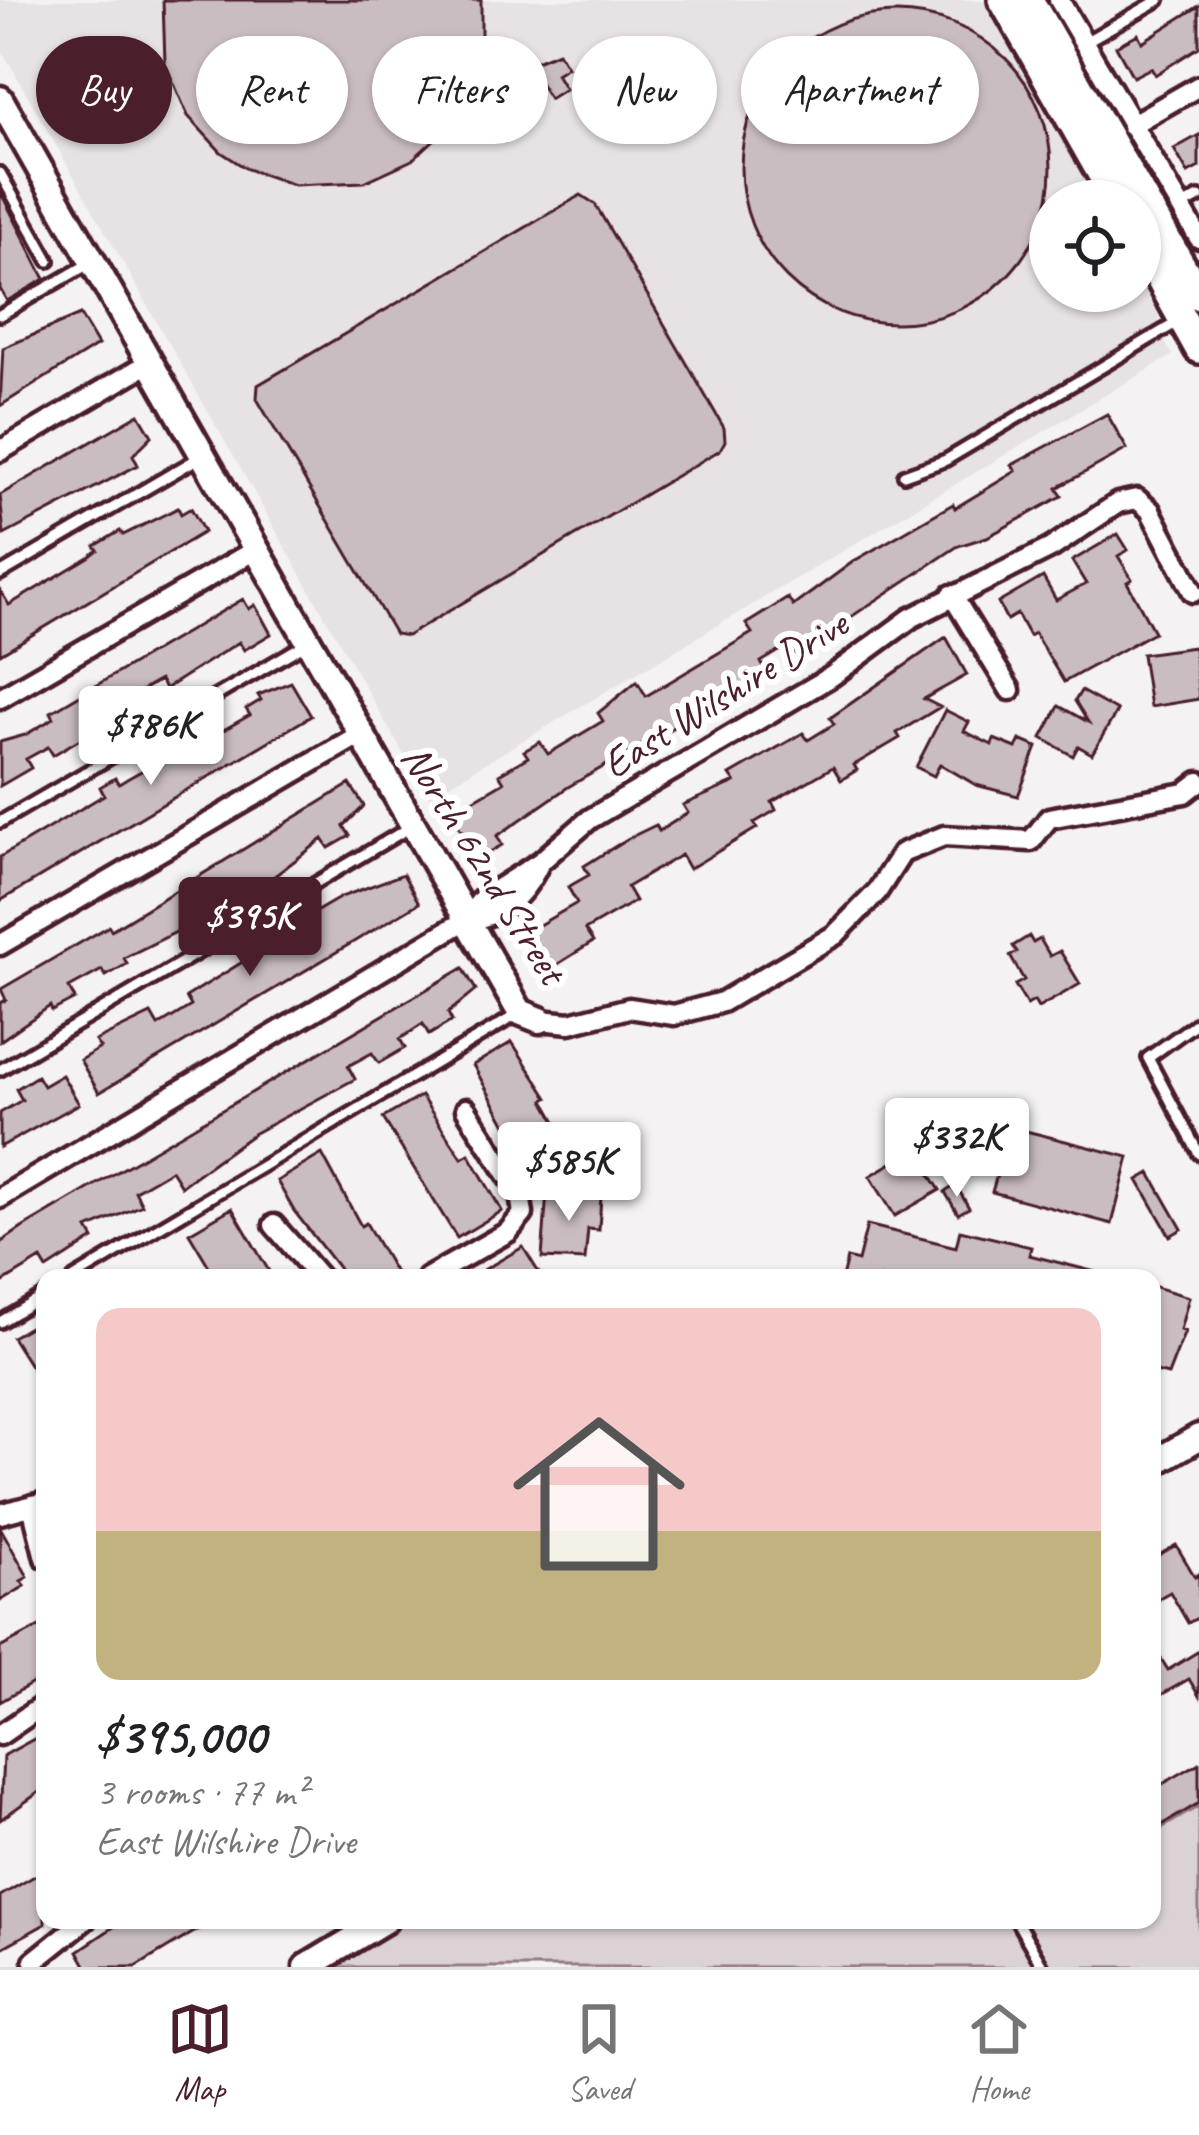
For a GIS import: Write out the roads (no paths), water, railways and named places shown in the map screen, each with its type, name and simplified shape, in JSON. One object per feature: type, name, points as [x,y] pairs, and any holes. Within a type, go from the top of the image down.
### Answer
[{"type":"main road","points":[[1003,0],[1105,180]]},
{"type":"main road","points":[[1029,0],[1199,296]]},
{"type":"main road","points":[[1161,272],[1191,314],[1199,349]]},
{"type":"street","points":[[1059,0],[1199,238]]},
{"type":"street","points":[[1131,125],[1199,86]]},
{"type":"street","name":"North 62nd Street","points":[[1,102],[13,135],[92,262],[466,920],[530,1016],[570,1023],[629,1008],[674,1015],[722,1002],[835,934],[877,892],[902,853],[944,836],[1031,841],[1049,818],[1143,797],[1185,794],[1199,782]]},
{"type":"street","points":[[0,451],[149,363]]},
{"type":"street","name":"East Wilshire Drive","points":[[0,1198],[466,920],[493,917],[526,888],[540,862],[590,819],[832,676],[893,629],[1051,548],[1118,503],[1137,499],[1150,510],[1193,592]]},
{"type":"street","points":[[0,698],[255,550]]},
{"type":"street","points":[[952,595],[1010,690]]},
{"type":"street","points":[[0,945],[359,735]]},
{"type":"street","points":[[443,1269],[508,1232],[523,1214],[520,1194],[466,1109]]},
{"type":"street","points":[[274,1225],[312,1269]]},
{"type":"street","points":[[1161,1459],[1199,1437]]},
{"type":"street","points":[[0,1514],[36,1505]]},
{"type":"street","points":[[0,1735],[36,1710]]},
{"type":"street","points":[[34,1960],[74,1929]]},
{"type":"street","points":[[307,1967],[370,1929]]},
{"type":"lane","points":[[1084,43],[1159,0]]},
{"type":"lane","points":[[0,173],[49,261]]},
{"type":"lane","points":[[1179,208],[1199,197]]},
{"type":"lane","points":[[0,315],[92,262]]},
{"type":"lane","points":[[904,476],[946,460],[1191,314]]},
{"type":"lane","points":[[0,574],[202,456]]},
{"type":"lane","points":[[0,822],[307,643]]},
{"type":"lane","points":[[0,1070],[412,826]]},
{"type":"lane","points":[[90,1269],[530,1016]]},
{"type":"lane","points":[[1199,1021],[1148,1058],[1199,1154]]},
{"type":"lane","points":[[0,1322],[36,1300]]},
{"type":"lane","points":[[1021,1929],[1043,1967]]}]
